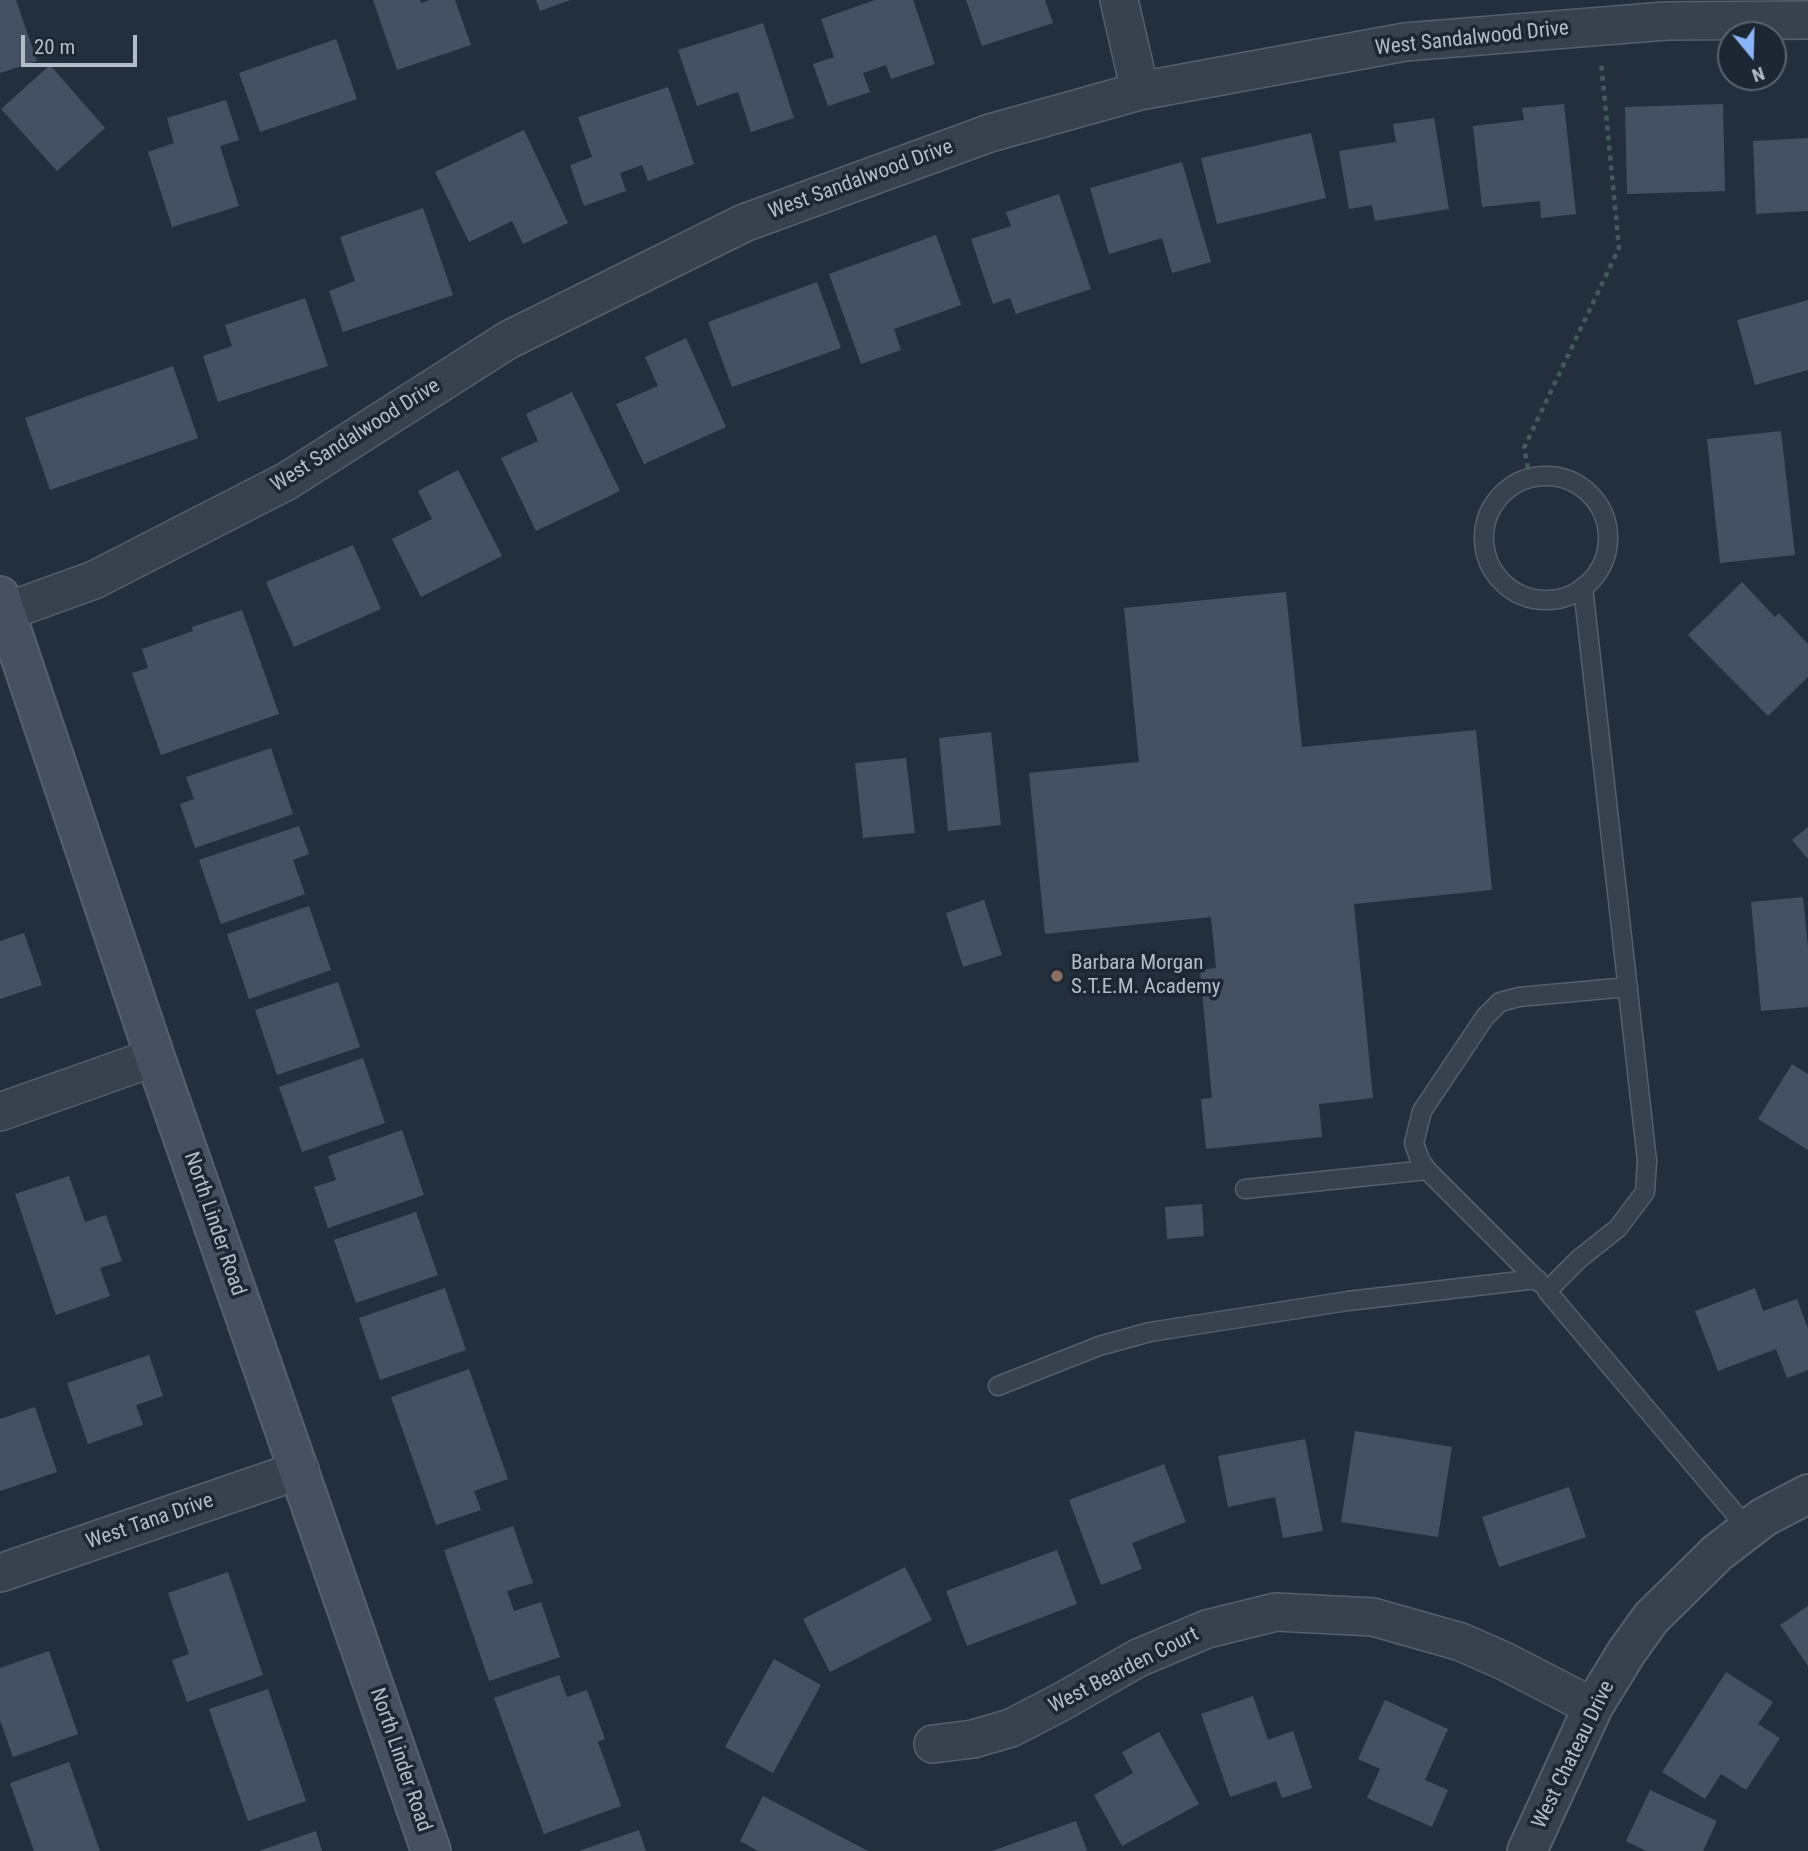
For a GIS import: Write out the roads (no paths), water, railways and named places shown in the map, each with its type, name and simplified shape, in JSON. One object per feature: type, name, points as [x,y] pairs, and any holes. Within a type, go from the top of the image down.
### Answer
[{"type":"main road","name":"North Linder Road","points":[[2,608],[431,1851]]},
{"type":"street","points":[[1119,0],[1140,91]]},
{"type":"street","name":"West Sandalwood Drive","points":[[2,608],[94,580],[287,481],[508,340],[744,223],[990,133],[1140,91],[1405,42],[1666,21],[1808,20]]},
{"type":"street","points":[[0,1112],[155,1057]]},
{"type":"street","name":"West Tana Drive","points":[[0,1573],[300,1470]]},
{"type":"street","name":"West Chateau Drive","points":[[1527,1851],[1592,1707],[1651,1618],[1717,1553],[1764,1517],[1808,1494]]},
{"type":"street","name":"West Bearden Court","points":[[933,1744],[973,1739],[1011,1728],[1149,1653],[1207,1629],[1276,1612],[1373,1616],[1461,1642],[1592,1707]]},
{"type":"lane","points":[[1551,476],[1572,481],[1589,493],[1602,511],[1608,531],[1606,552],[1598,572],[1583,587],[1566,596],[1546,600],[1527,597],[1509,588],[1495,574],[1487,557],[1483,537],[1487,518],[1496,501],[1510,487],[1530,478],[1551,476]]},
{"type":"lane","points":[[998,1386],[1099,1346],[1150,1332],[1348,1301],[1542,1285],[1618,1228],[1645,1192],[1647,1161],[1583,587]]},
{"type":"lane","points":[[1628,987],[1519,997],[1500,1002],[1485,1017],[1423,1111],[1414,1143],[1426,1170],[1542,1285],[1748,1529]]},
{"type":"lane","points":[[1245,1189],[1426,1170]]},
{"type":"place","name":"Barbara Morgan S.T.E.M. Academy","points":[[1057,976]]}]
